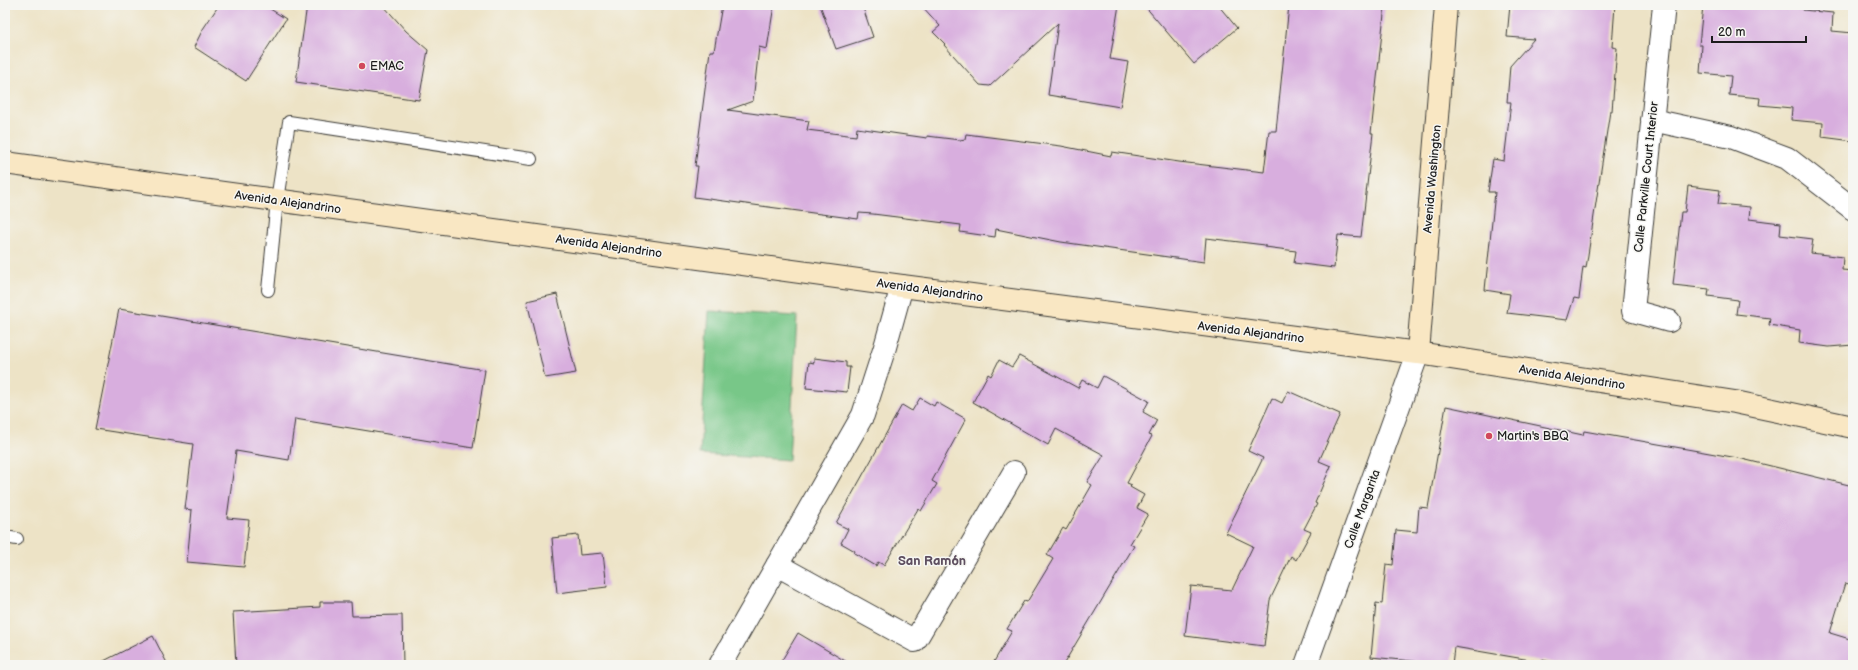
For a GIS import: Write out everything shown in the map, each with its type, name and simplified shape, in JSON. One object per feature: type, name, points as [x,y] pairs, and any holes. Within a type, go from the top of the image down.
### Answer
[{"type":"street","name":"Avenida Washington","points":[[1418,353],[1446,5]]},
{"type":"street","name":"Calle Parkville Court Interior","points":[[1664,5],[1633,311],[1669,321]]},
{"type":"street","points":[[1652,120],[1731,137],[1787,158],[1853,209]]},
{"type":"street","name":"Avenida Alejandrino","points":[[5,163],[902,286],[1418,353],[1736,402],[1853,427]]},
{"type":"street","points":[[720,665],[863,415],[885,347],[902,286]]},
{"type":"street","name":"Calle Margarita","points":[[1306,665],[1418,353]]},
{"type":"street","points":[[777,565],[915,640],[1014,472]]},
{"type":"lane","points":[[268,290],[277,200],[289,122],[532,159]]},
{"type":"green space","points":[[709,311],[797,316],[789,460],[700,454]]},
{"type":"building","points":[[219,5],[264,5],[286,19],[246,81],[194,47],[203,29]]},
{"type":"building","name":"EMAC","points":[[307,5],[383,5],[406,31],[428,50],[419,100],[296,82]]},
{"type":"building","points":[[722,5],[774,5],[767,49],[759,47],[753,101],[728,110],[809,121],[807,130],[856,136],[857,128],[927,138],[927,136],[960,140],[965,139],[966,134],[1061,146],[1111,156],[1112,152],[1264,172],[1269,131],[1276,131],[1289,5],[1385,5],[1371,133],[1373,133],[1361,237],[1338,235],[1334,268],[1294,263],[1296,251],[1265,247],[1265,245],[1206,238],[1204,262],[1061,242],[996,229],[995,237],[960,232],[961,225],[859,213],[858,219],[694,197],[698,166],[695,166],[710,51],[714,51]]},
{"type":"building","points":[[820,5],[862,5],[873,37],[836,49]]},
{"type":"building","points":[[921,5],[1119,5],[1110,59],[1128,62],[1120,107],[1048,95],[1058,23],[990,86],[980,85],[933,32],[940,26]]},
{"type":"building","points":[[1144,5],[1218,5],[1237,28],[1194,64]]},
{"type":"building","points":[[1510,5],[1615,5],[1612,47],[1617,48],[1612,111],[1610,111],[1586,268],[1583,267],[1579,299],[1574,298],[1567,320],[1507,313],[1510,294],[1485,290],[1495,192],[1488,192],[1493,159],[1504,161],[1511,102],[1507,102],[1510,66],[1534,39],[1507,37]]},
{"type":"building","points":[[1703,5],[1803,5],[1803,10],[1833,13],[1832,31],[1853,33],[1853,141],[1822,137],[1823,123],[1791,120],[1792,108],[1759,105],[1760,98],[1729,95],[1731,76],[1700,73],[1702,45],[1699,45]]},
{"type":"building","points":[[1688,186],[1720,190],[1718,204],[1750,207],[1749,219],[1781,223],[1780,235],[1813,239],[1811,253],[1843,257],[1842,270],[1853,271],[1853,345],[1829,347],[1799,343],[1800,330],[1769,325],[1770,318],[1736,314],[1738,300],[1708,296],[1709,289],[1673,285],[1681,212],[1685,212]]},
{"type":"building","points":[[557,294],[576,373],[545,378],[527,301]]},
{"type":"building","points":[[119,309],[485,370],[473,448],[295,419],[289,460],[236,451],[227,518],[249,520],[244,567],[187,562],[192,510],[185,509],[193,444],[95,429]]},
{"type":"building","points":[[1019,356],[1078,388],[1082,380],[1097,388],[1103,376],[1149,401],[1143,412],[1157,420],[1149,435],[1152,436],[1127,483],[1132,485],[1130,487],[1144,495],[1137,508],[1148,514],[1130,544],[1134,546],[1063,665],[992,665],[1012,631],[1007,629],[1024,601],[1027,602],[1053,559],[1047,555],[1063,528],[1066,530],[1092,485],[1087,482],[1104,455],[1056,429],[1048,445],[973,402],[988,374],[991,376],[999,360],[1012,367]]},
{"type":"building","points":[[814,358],[846,362],[846,367],[850,367],[847,392],[806,388],[809,362],[814,363]]},
{"type":"building","points":[[1288,391],[1340,414],[1319,461],[1331,466],[1315,503],[1317,504],[1304,529],[1311,532],[1296,560],[1291,556],[1270,600],[1264,646],[1185,636],[1191,586],[1232,590],[1253,546],[1226,533],[1263,458],[1248,451],[1272,398],[1282,403]]},
{"type":"building","points":[[920,398],[934,406],[936,402],[966,419],[932,481],[937,484],[921,511],[918,509],[884,565],[878,562],[876,566],[854,553],[855,551],[841,543],[848,529],[836,523],[902,405],[912,411]]},
{"type":"building","points":[[1446,406],[1583,435],[1584,431],[1738,458],[1853,486],[1853,585],[1845,583],[1830,633],[1853,640],[1853,665],[1565,665],[1542,660],[1542,662],[1454,647],[1452,665],[1371,657],[1376,603],[1382,604],[1386,564],[1393,565],[1396,530],[1417,532],[1419,507],[1428,508]]},
{"type":"building","points":[[578,535],[580,555],[603,553],[607,587],[557,593],[552,538]]},
{"type":"building","points":[[320,602],[351,602],[352,616],[402,615],[403,665],[236,665],[233,612],[320,607]]},
{"type":"building","points":[[798,633],[852,665],[779,665]]},
{"type":"building","points":[[153,636],[168,665],[96,665]]},
{"type":"place","name":"EMAC","points":[[362,66]]},
{"type":"place","name":"Martin's BBQ","points":[[1489,436]]},
{"type":"district","name":"San Ramón","points":[[932,560]]}]
